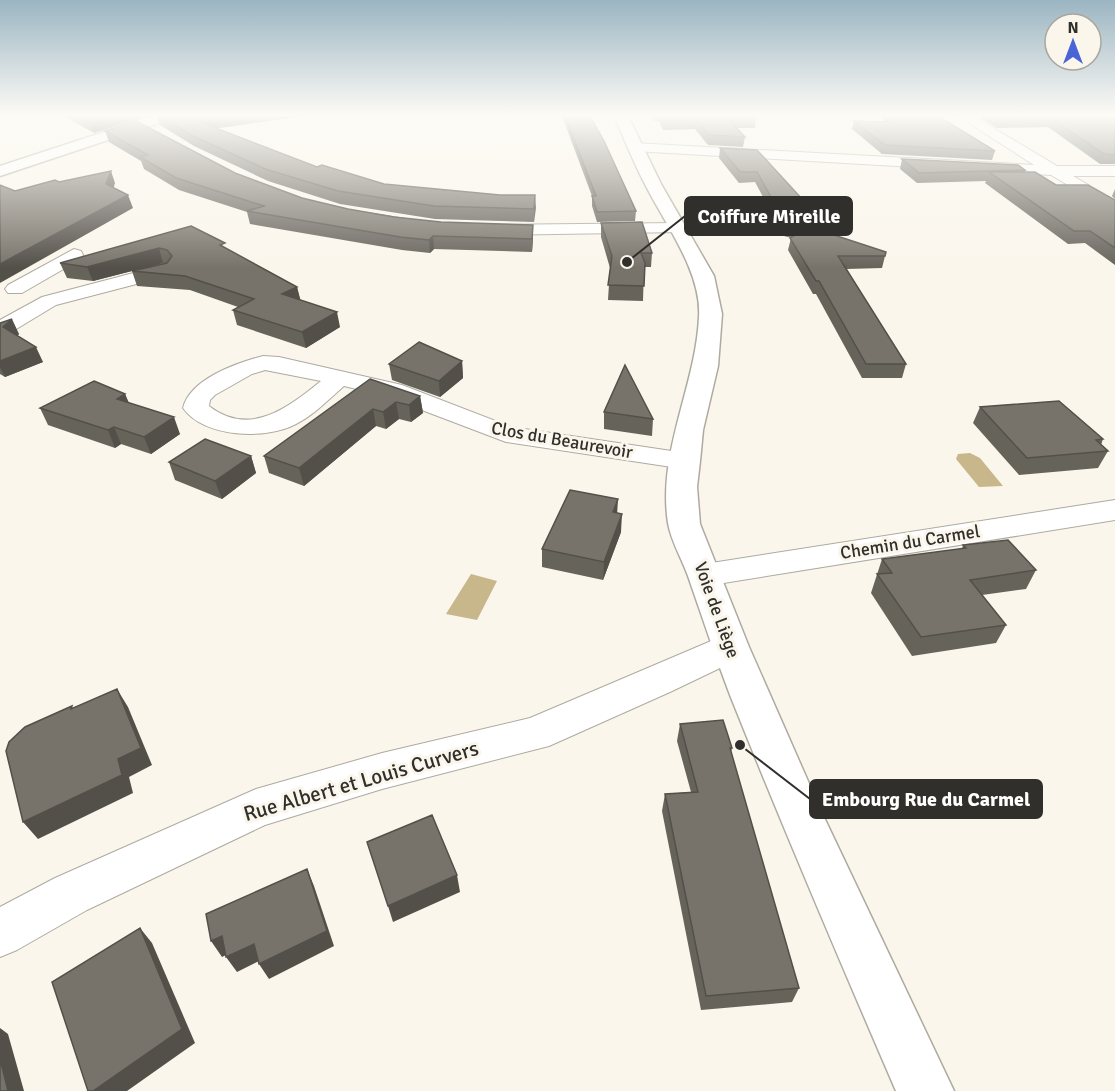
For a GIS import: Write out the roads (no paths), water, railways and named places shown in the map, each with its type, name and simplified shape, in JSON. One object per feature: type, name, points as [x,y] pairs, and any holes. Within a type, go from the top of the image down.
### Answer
[{"type":"street","name":"Voie de Liège","points":[[645,167],[704,276],[711,314],[706,366],[689,430],[685,461],[684,524],[705,575],[730,647],[824,869],[925,1091]]},
{"type":"street","points":[[982,167],[1053,171],[1115,171]]},
{"type":"street","points":[[1046,167],[1115,208]]},
{"type":"street","points":[[467,228],[498,230],[677,228]]},
{"type":"street","points":[[7,288],[74,255]]},
{"type":"street","points":[[0,329],[49,301],[164,271]]},
{"type":"street","points":[[7,288],[49,301]]},
{"type":"street","name":"Clos du Beaurevoir","points":[[339,378],[287,419],[265,424],[246,426],[224,424],[204,417],[196,408],[198,398],[206,390],[244,369],[262,363],[279,364],[393,390],[506,434],[685,461]]},
{"type":"street","name":"Chemin du Carmel","points":[[705,575],[1115,510]]},
{"type":"street","name":"Rue Albert et Louis Curvers","points":[[0,933],[71,894],[256,807],[382,771],[535,734],[657,682],[730,647]]},
{"type":"place","name":"Coiffure Mireille","points":[[627,262]]},
{"type":"place","name":"Embourg Rue du Carmel","points":[[740,745]]}]
